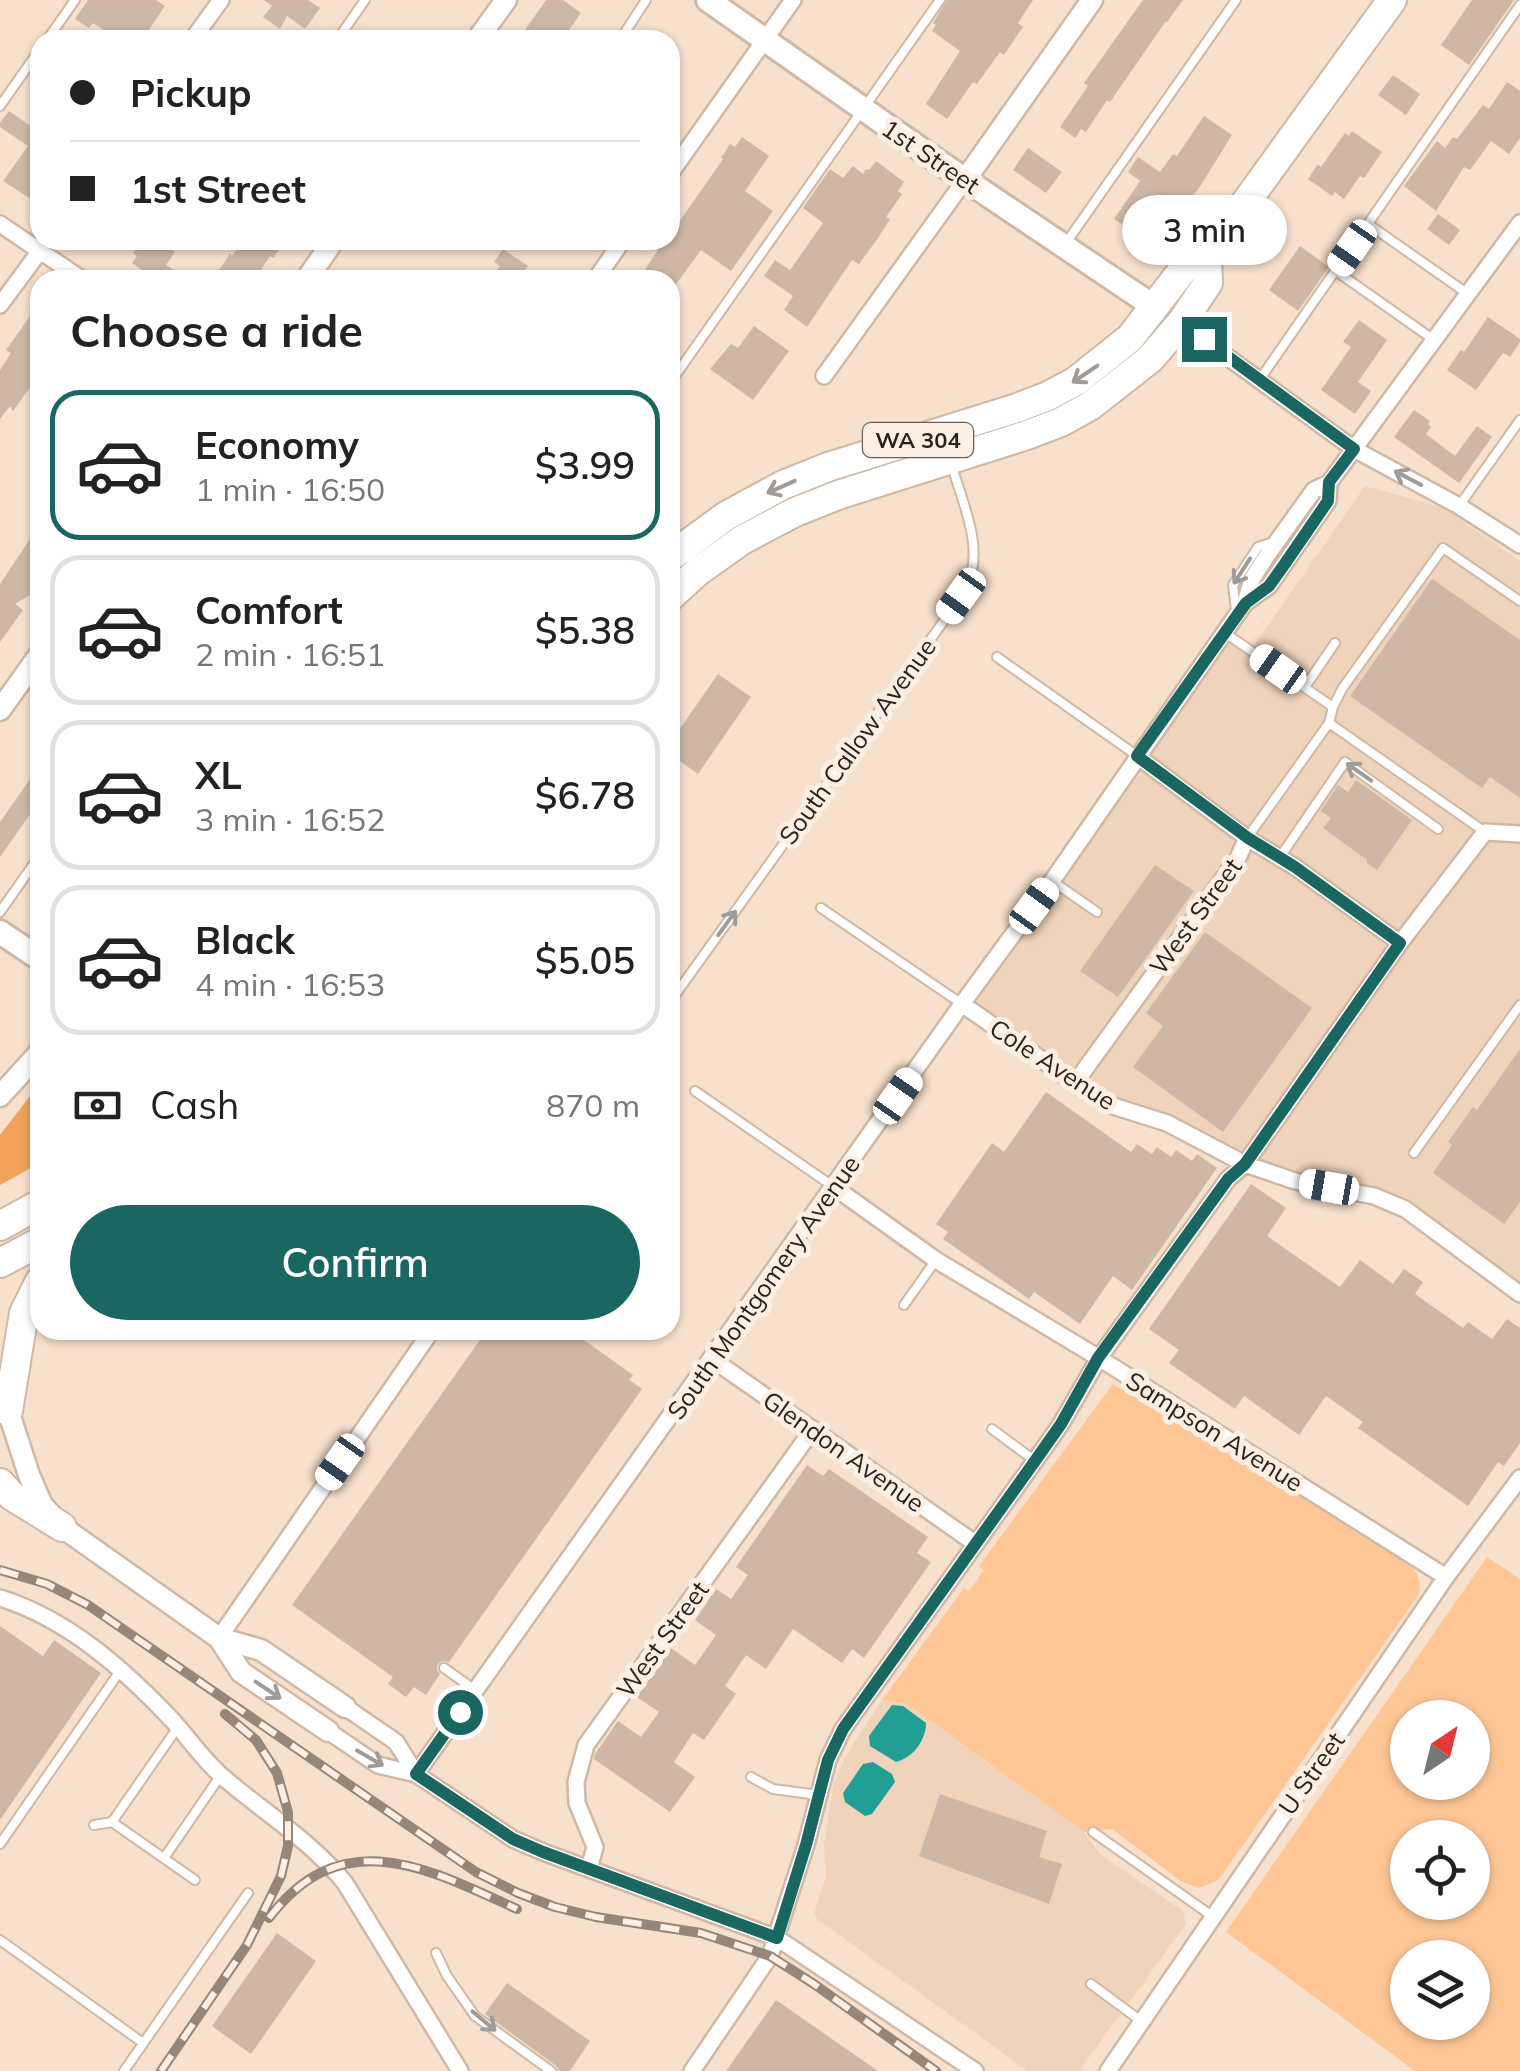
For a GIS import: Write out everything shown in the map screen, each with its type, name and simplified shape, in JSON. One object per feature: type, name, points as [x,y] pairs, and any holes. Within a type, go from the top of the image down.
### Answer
[{"type":"highway","name":"WA 304","points":[[680,550],[726,516],[783,485],[1017,408],[1048,396],[1100,364],[1130,338],[1185,267],[1208,256],[1392,0]]},
{"type":"highway","name":"WA 304","points":[[680,588],[697,572],[764,526],[838,495],[1027,435],[1090,406],[1150,358],[1181,323],[1208,283],[1208,256]]},
{"type":"highway","points":[[0,1226],[30,1210]]},
{"type":"highway","points":[[0,1263],[30,1247]]},
{"type":"highway","points":[[4,1398],[30,1302]]},
{"type":"highway","points":[[0,1483],[12,1496],[62,1526]]},
{"type":"main road","name":"1st Street","points":[[708,0],[964,180],[1156,308]]},
{"type":"main road","points":[[0,932],[30,952]]},
{"type":"street","points":[[199,30],[221,0]]},
{"type":"street","points":[[484,30],[506,0]]},
{"type":"street","points":[[680,160],[793,0]]},
{"type":"street","points":[[824,376],[1092,0]]},
{"type":"street","name":"South Montgomery Avenue","points":[[1241,610],[1252,579],[1277,541],[1314,490],[1329,482],[1520,222]]},
{"type":"street","points":[[0,224],[30,240]]},
{"type":"street","points":[[0,305],[39,250]]},
{"type":"street","points":[[47,250],[71,270]]},
{"type":"street","points":[[1181,323],[1354,449],[1460,506],[1520,546]]},
{"type":"street","name":"South Montgomery Avenue","points":[[416,1774],[1241,610],[1269,586],[1328,501],[1329,482]]},
{"type":"street","points":[[0,710],[30,668]]},
{"type":"street","points":[[1137,756],[1400,943]]},
{"type":"street","points":[[692,2071],[770,1956],[806,1845],[828,1760],[843,1729],[1061,1424],[1098,1358],[1228,1179],[1245,1164],[1400,943],[1485,832],[1520,834]]},
{"type":"street","name":"West Street","points":[[1076,1083],[1248,838]]},
{"type":"street","name":"Cole Avenue","points":[[962,1004],[1113,1106],[1167,1123],[1245,1164],[1295,1181],[1392,1202],[1520,1294]]},
{"type":"street","points":[[0,1096],[30,1063]]},
{"type":"street","name":"Sampson Avenue","points":[[834,1187],[936,1260],[1446,1577]]},
{"type":"street","points":[[218,1638],[425,1340]]},
{"type":"street","name":"Glendon Avenue","points":[[712,1358],[976,1544]]},
{"type":"street","points":[[4,1398],[42,1505],[62,1526],[218,1638],[242,1672],[378,1766],[416,1774],[513,1839],[777,1938],[974,2071]]},
{"type":"street","name":"West Street","points":[[589,1868],[595,1847],[577,1803],[576,1782],[586,1744],[813,1428]]},
{"type":"street","name":"U Street","points":[[1108,2071],[1446,1577],[1520,1478]]},
{"type":"street","points":[[0,1598],[45,1616],[120,1670],[152,1698],[220,1775],[334,1868],[460,2071]]},
{"type":"street","points":[[218,1638],[261,1650],[396,1742],[416,1774]]},
{"type":"lane","points":[[54,30],[75,0]]},
{"type":"lane","points":[[344,30],[365,0]]},
{"type":"lane","points":[[626,30],[646,0]]},
{"type":"lane","points":[[680,368],[940,0]]},
{"type":"lane","points":[[1064,246],[1236,0]]},
{"type":"lane","points":[[1260,380],[1520,5]]},
{"type":"lane","points":[[0,106],[30,64]]},
{"type":"lane","points":[[1368,224],[1468,294]]},
{"type":"lane","points":[[1336,271],[1434,340]]},
{"type":"lane","points":[[1460,506],[1520,420]]},
{"type":"lane","name":"South Callow Avenue","points":[[680,988],[966,590],[974,570],[973,540],[951,460]]},
{"type":"lane","name":"West Street","points":[[1248,838],[1330,723],[1342,689],[1444,548],[1520,601]]},
{"type":"lane","points":[[1225,633],[1333,707]]},
{"type":"lane","points":[[1305,687],[1335,642]]},
{"type":"lane","points":[[997,656],[1137,756]]},
{"type":"lane","points":[[1330,723],[1485,832]]},
{"type":"lane","points":[[1280,857],[1345,762],[1438,829]]},
{"type":"lane","points":[[0,912],[30,870]]},
{"type":"lane","points":[[1052,881],[1096,912]]},
{"type":"lane","points":[[822,908],[962,1004]]},
{"type":"lane","points":[[1414,1153],[1520,1006]]},
{"type":"lane","points":[[694,1091],[834,1187]]},
{"type":"lane","points":[[904,1306],[936,1260]]},
{"type":"lane","points":[[992,1429],[1035,1461]]},
{"type":"lane","points":[[444,1668],[475,1690]]},
{"type":"lane","points":[[0,1844],[120,1670]]},
{"type":"lane","points":[[112,1822],[178,1726]]},
{"type":"lane","points":[[164,1858],[220,1775]]},
{"type":"lane","points":[[751,1777],[773,1790],[818,1795]]},
{"type":"lane","points":[[94,1825],[112,1822],[195,1880]]},
{"type":"lane","points":[[1094,1832],[1212,1916]]},
{"type":"lane","points":[[124,2071],[248,1893]]},
{"type":"lane","points":[[0,1940],[143,2044]]},
{"type":"lane","points":[[436,1953],[475,2016],[550,2071]]},
{"type":"lane","points":[[1091,1984],[1141,2021]]},
{"type":"shaded area","points":[[1365,486],[1444,508],[1520,561],[1520,1294],[1405,1209],[1292,1178],[1113,1106],[962,1004],[1225,633],[1251,650]]},
{"type":"shaded area","points":[[30,1096],[30,1168],[0,1185],[0,1135]]},
{"type":"shaded area","points":[[1113,1384],[1402,1558],[1414,1569],[1419,1582],[1419,1594],[1222,1875],[1199,1888],[1182,1882],[1112,1829],[1084,1832],[907,1704],[882,1700],[964,1588],[969,1591],[984,1570],[979,1566]]},
{"type":"shaded area","points":[[1487,1557],[1520,1579],[1520,2071],[1415,2071],[1226,1932]]},
{"type":"shaded area","points":[[882,1700],[906,1704],[1084,1832],[1101,1855],[1183,1911],[1186,1924],[1079,2071],[1028,2071],[814,1914],[826,1877],[824,1844],[833,1786],[847,1754]]},
{"type":"water","points":[[892,1705],[903,1706],[926,1723],[917,1747],[896,1762],[870,1746],[869,1736]]},
{"type":"water","points":[[873,1762],[892,1774],[895,1782],[872,1814],[865,1816],[845,1802],[843,1793],[863,1764]]},
{"type":"building","points":[[88,0],[156,0],[165,6],[149,30],[104,30],[93,23],[89,28],[75,19]]},
{"type":"building","points":[[264,0],[308,0],[320,8],[305,29],[287,16],[280,29],[263,17],[272,6]]},
{"type":"building","points":[[546,0],[563,0],[581,13],[569,30],[525,30]]},
{"type":"building","points":[[947,0],[1033,0],[1018,23],[1023,27],[1004,55],[1000,52],[977,84],[973,82],[947,119],[926,104],[960,51],[932,31]]},
{"type":"building","points":[[1143,0],[1183,0],[1110,102],[1107,100],[1086,132],[1081,129],[1075,138],[1060,127],[1088,86],[1084,83]]},
{"type":"building","points":[[1472,0],[1514,0],[1469,65],[1441,45]]},
{"type":"building","points":[[1393,75],[1420,94],[1406,115],[1378,95]]},
{"type":"building","points":[[1507,82],[1520,91],[1520,138],[1509,154],[1491,141],[1470,170],[1464,167],[1436,211],[1404,186],[1437,141],[1445,148],[1453,137],[1457,139],[1483,105],[1489,109]]},
{"type":"building","points":[[9,111],[30,126],[30,199],[3,181],[28,146],[0,127]]},
{"type":"building","points":[[1204,116],[1232,135],[1201,185],[1153,246],[1114,219],[1140,181],[1128,172],[1138,157],[1160,172],[1173,154],[1177,156]]},
{"type":"building","points":[[1352,131],[1382,152],[1344,199],[1335,192],[1332,196],[1308,179],[1345,133],[1349,136]]},
{"type":"building","points":[[742,137],[769,156],[745,191],[773,211],[731,271],[701,250],[680,279],[680,270],[645,270],[658,250],[680,250],[680,221],[730,144],[735,147]]},
{"type":"building","points":[[1028,148],[1062,172],[1046,193],[1013,170]]},
{"type":"building","points":[[876,161],[904,182],[898,191],[902,194],[886,217],[890,219],[878,238],[859,264],[852,260],[807,327],[784,310],[793,296],[764,276],[775,260],[790,270],[823,223],[803,208],[830,169],[843,178],[853,166],[863,174]]},
{"type":"building","points":[[1438,214],[1460,230],[1449,245],[1427,229]]},
{"type":"building","points":[[1300,246],[1329,267],[1298,311],[1269,290]]},
{"type":"building","points":[[172,250],[175,252],[166,265],[174,270],[142,270],[132,263],[137,256],[133,253]]},
{"type":"building","points":[[236,250],[279,250],[261,270],[219,270]]},
{"type":"building","points":[[504,250],[528,266],[525,270],[497,270],[500,266],[494,262]]},
{"type":"building","points":[[30,316],[30,388],[13,411],[10,406],[0,419],[0,370],[11,353],[6,350]]},
{"type":"building","points":[[1488,317],[1520,342],[1510,357],[1503,353],[1476,390],[1447,370]]},
{"type":"building","points":[[1359,320],[1387,340],[1358,382],[1371,391],[1355,414],[1321,390],[1351,347],[1343,342]]},
{"type":"building","points":[[754,326],[789,351],[753,400],[710,369],[731,344],[738,348]]},
{"type":"building","points":[[1414,410],[1430,421],[1426,434],[1455,456],[1477,426],[1492,437],[1459,483],[1394,437]]},
{"type":"building","points":[[30,539],[30,595],[15,604],[23,610],[0,642],[0,584]]},
{"type":"building","points":[[1432,579],[1520,640],[1520,798],[1490,777],[1482,788],[1350,696]]},
{"type":"building","points":[[718,674],[751,697],[698,774],[680,761],[680,729]]},
{"type":"building","points":[[30,779],[30,814],[0,857],[0,822]]},
{"type":"building","points":[[1356,780],[1412,820],[1377,870],[1323,828],[1331,818],[1321,811],[1338,785],[1348,792]]},
{"type":"building","points":[[1155,865],[1194,891],[1118,997],[1080,971]]},
{"type":"building","points":[[1205,932],[1312,1008],[1223,1132],[1133,1067],[1163,1026],[1146,1013]]},
{"type":"building","points":[[1520,1049],[1520,1202],[1504,1224],[1433,1173],[1452,1145],[1448,1142],[1473,1107],[1477,1110]]},
{"type":"building","points":[[1046,1092],[1131,1152],[1137,1144],[1152,1154],[1157,1147],[1171,1157],[1176,1150],[1192,1161],[1197,1154],[1217,1168],[1132,1290],[1113,1276],[1080,1324],[1034,1292],[1029,1299],[943,1239],[948,1232],[936,1224],[992,1143],[1004,1152]]},
{"type":"building","points":[[1251,1184],[1286,1208],[1267,1236],[1340,1287],[1360,1260],[1393,1284],[1404,1269],[1423,1282],[1415,1294],[1463,1328],[1468,1322],[1492,1339],[1507,1319],[1520,1328],[1520,1443],[1504,1466],[1498,1462],[1468,1506],[1358,1428],[1363,1422],[1326,1396],[1299,1435],[1244,1396],[1235,1409],[1169,1363],[1179,1350],[1149,1329]]},
{"type":"building","points":[[480,1340],[584,1340],[633,1375],[629,1380],[642,1389],[449,1662],[437,1665],[440,1674],[426,1695],[414,1687],[406,1697],[388,1684],[393,1677],[292,1605]]},
{"type":"building","points":[[807,1465],[823,1476],[829,1469],[928,1537],[917,1553],[931,1562],[864,1658],[852,1649],[842,1663],[793,1629],[766,1669],[746,1655],[725,1686],[736,1694],[704,1740],[693,1733],[674,1762],[695,1777],[670,1812],[594,1759],[595,1754],[618,1721],[641,1737],[659,1712],[637,1697],[671,1648],[695,1665],[716,1635],[695,1620],[716,1589],[731,1599],[748,1575],[736,1567]]},
{"type":"building","points":[[0,1626],[43,1656],[54,1640],[101,1673],[0,1820]]},
{"type":"building","points":[[940,1794],[1047,1831],[1039,1857],[1062,1864],[1049,1904],[919,1856]]},
{"type":"building","points":[[277,1933],[316,1961],[251,2054],[212,2026]]},
{"type":"building","points":[[507,1983],[590,2041],[570,2071],[560,2071],[485,2014]]},
{"type":"building","points":[[776,2000],[878,2071],[726,2071]]},
{"type":"railway","points":[[0,1570],[47,1584],[88,1605],[476,1872],[555,1907],[701,1933],[770,1956],[936,2071]]},
{"type":"railway","points":[[161,2071],[247,1945],[281,1876],[288,1846],[288,1812],[277,1773],[256,1740],[225,1714]]},
{"type":"railway","points":[[269,1918],[297,1888],[326,1870],[357,1862],[387,1862],[419,1869],[517,1909]]},
{"type":"route","points":[[460,1712],[416,1774],[513,1839],[777,1938],[828,1760],[843,1729],[1061,1424],[1098,1358],[1228,1179],[1245,1164],[1400,943],[1137,756],[1246,603],[1269,586],[1328,501],[1329,482],[1354,449],[1204,339]]}]
